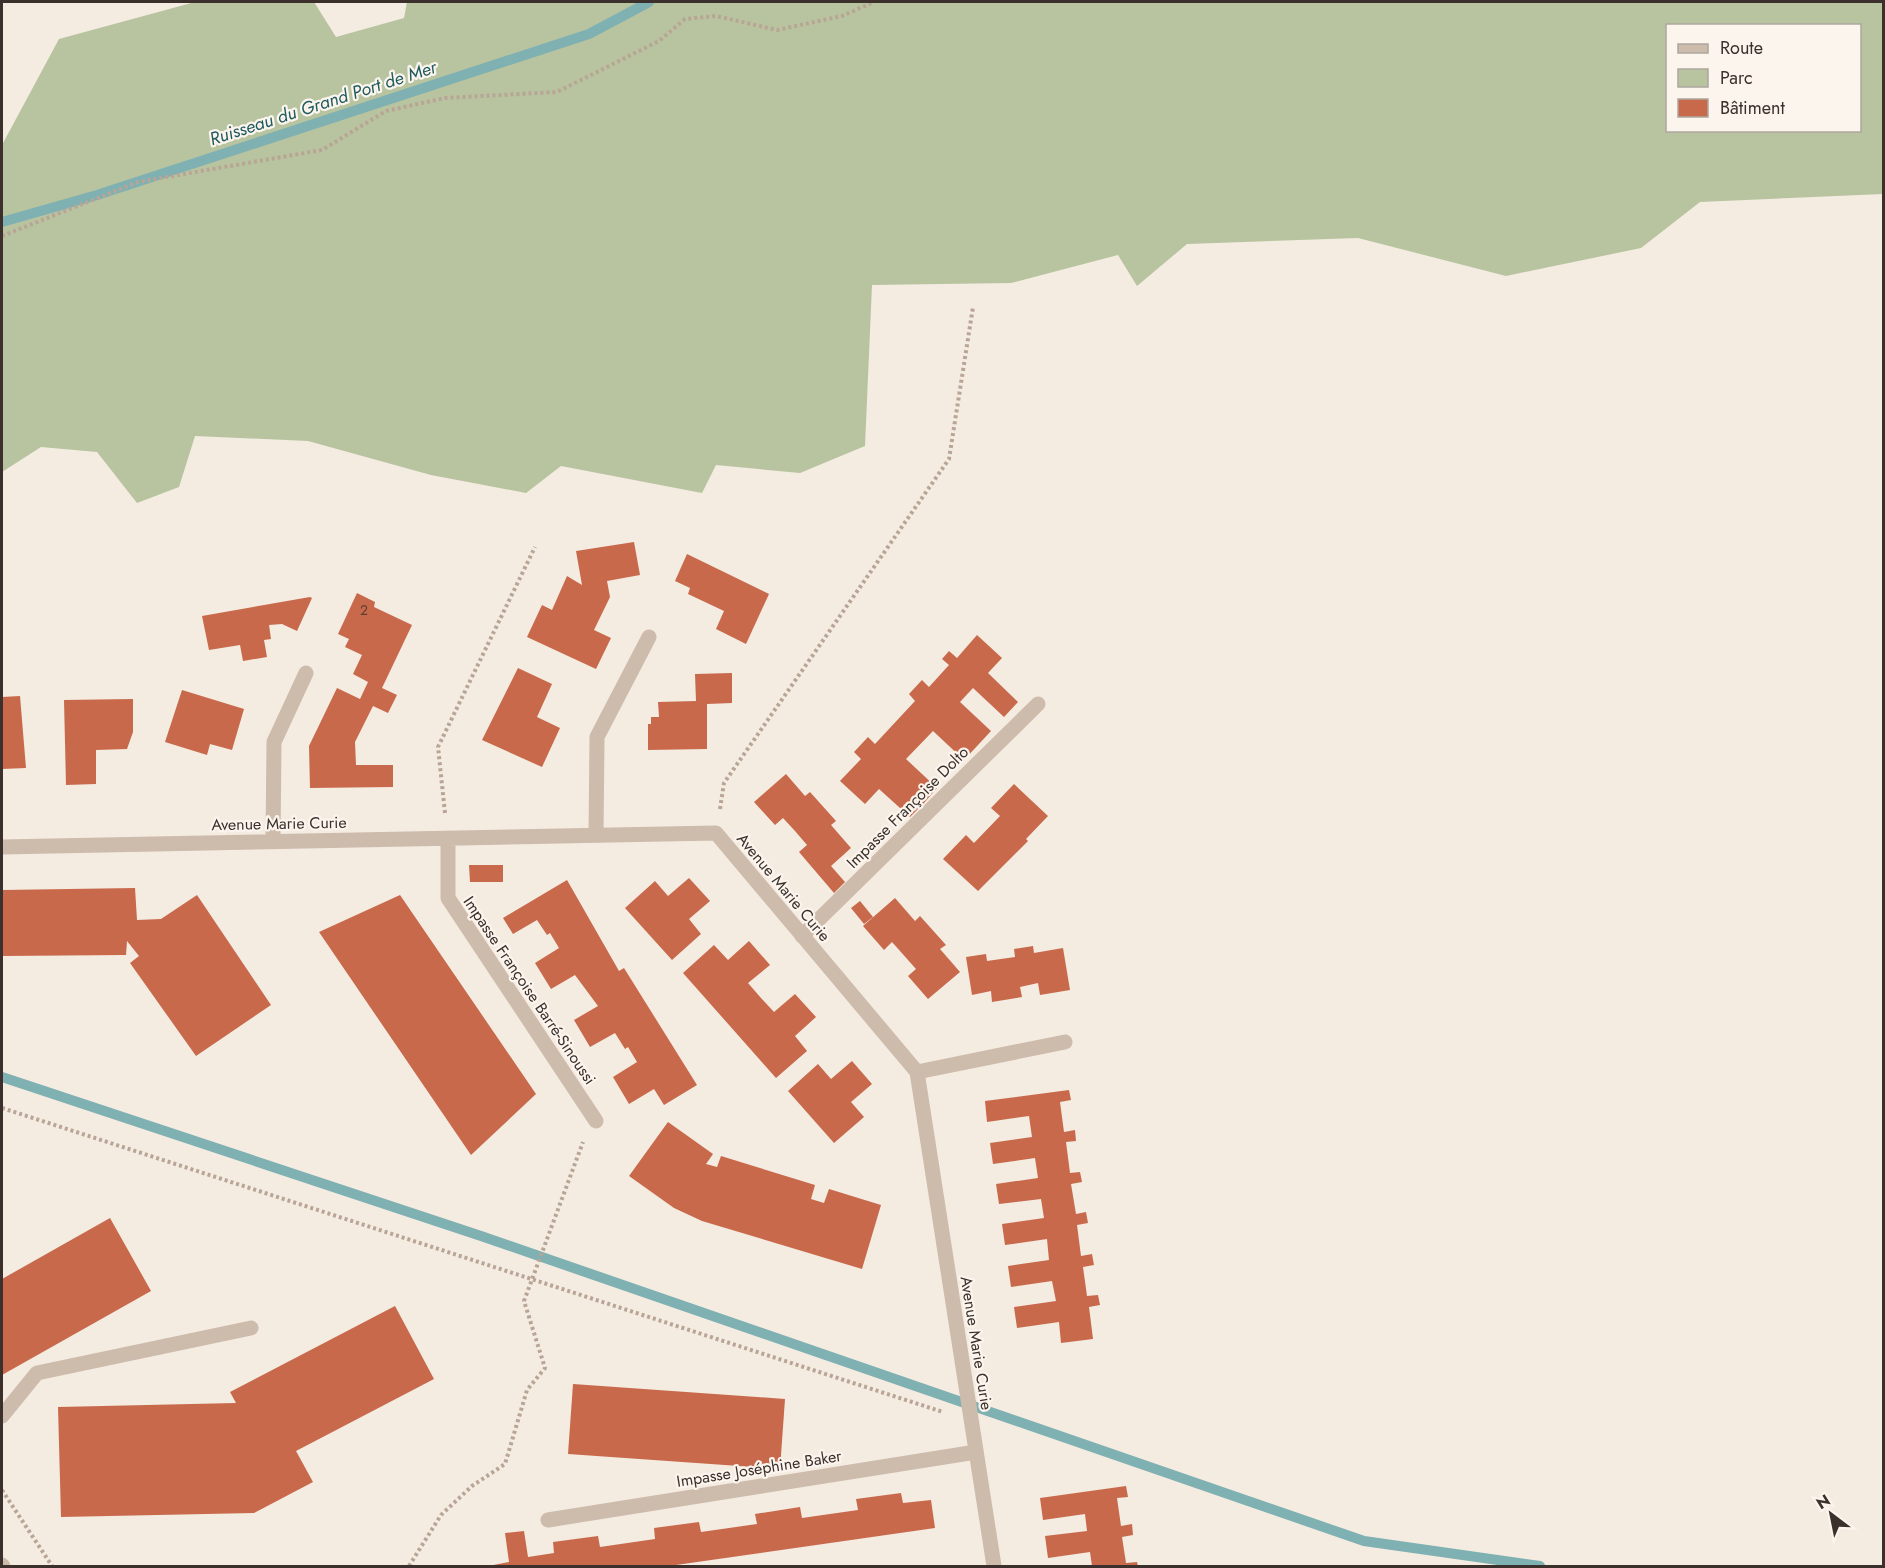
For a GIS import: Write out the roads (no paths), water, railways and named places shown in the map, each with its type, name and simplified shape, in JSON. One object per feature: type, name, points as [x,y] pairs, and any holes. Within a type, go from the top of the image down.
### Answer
[{"type":"street","points":[[596,835],[597,737],[649,637]]},
{"type":"street","points":[[273,841],[274,742],[306,673]]},
{"type":"street","name":"Impasse Françoise Dolto","points":[[802,936],[1038,704]]},
{"type":"street","name":"Avenue Marie Curie","points":[[2,847],[716,833],[917,1072],[994,1566]]},
{"type":"street","name":"Impasse Françoise Barré-Sinoussi","points":[[448,838],[448,898],[596,1121]]},
{"type":"street","points":[[917,1072],[1065,1042]]},
{"type":"street","points":[[2,1416],[37,1372],[251,1328]]},
{"type":"street","name":"Impasse Joséphine Baker","points":[[548,1520],[976,1452]]},
{"type":"waterway","name":"Ruisseau du Grand Port de Mer","points":[[2,222],[97,195],[589,34],[649,2]]},
{"type":"waterway","points":[[2,1077],[481,1236],[1364,1541],[1540,1566]]}]
